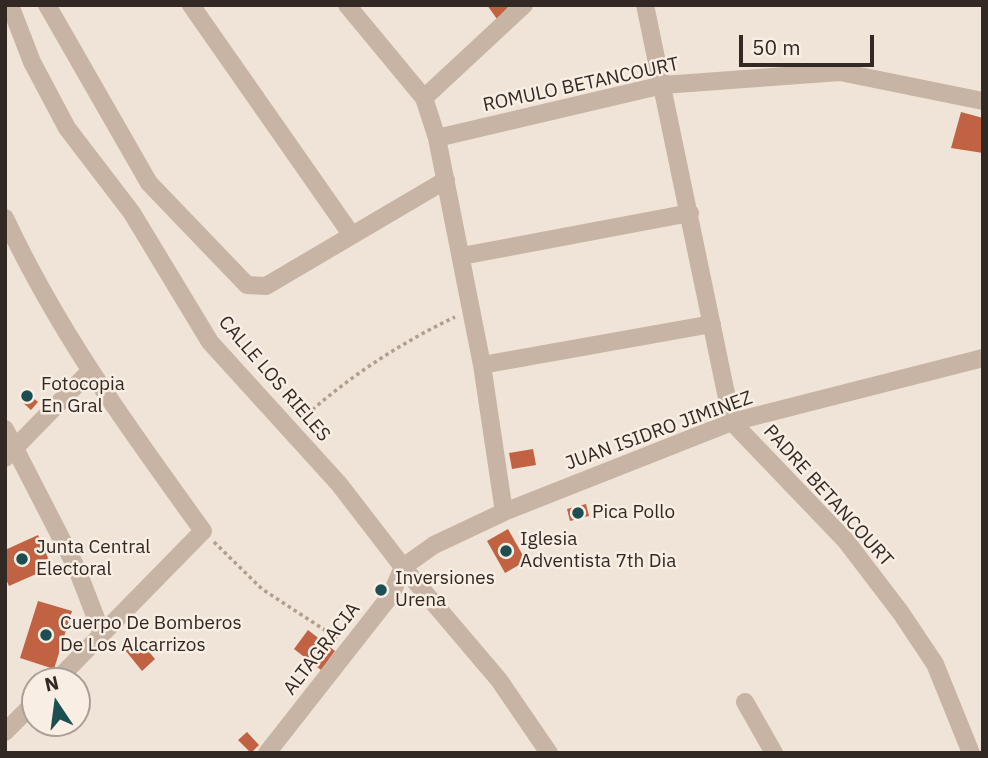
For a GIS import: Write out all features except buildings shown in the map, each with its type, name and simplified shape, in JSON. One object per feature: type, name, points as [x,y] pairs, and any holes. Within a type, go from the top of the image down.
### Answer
[{"type":"street","name":"CALLE LOS RIELES","points":[[10,5],[32,62],[67,128],[132,213],[210,342],[339,484],[403,566],[499,680],[549,753]]},
{"type":"street","points":[[47,5],[149,183],[247,285],[266,286],[446,180]]},
{"type":"street","points":[[191,5],[351,234]]},
{"type":"street","points":[[347,5],[424,98],[438,138],[482,365],[504,512]]},
{"type":"street","points":[[424,98],[524,5]]},
{"type":"street","points":[[645,5],[732,422]]},
{"type":"street","name":"ROMULO BETANCOURT","points":[[438,138],[663,85],[840,72],[983,101]]},
{"type":"street","points":[[462,256],[690,213]]},
{"type":"street","points":[[5,218],[36,283],[89,372],[203,531],[70,667]]},
{"type":"street","points":[[482,365],[712,324]]},
{"type":"street","name":"JUAN ISIDRO JIMINEZ","points":[[403,566],[433,545],[504,512],[732,422],[983,358]]},
{"type":"street","points":[[11,453],[89,372]]},
{"type":"street","name":"PADRE BETANCOURT","points":[[732,422],[846,541],[901,612],[935,664],[971,753]]},
{"type":"street","points":[[5,429],[11,453],[77,569],[102,635]]},
{"type":"street","name":"ALTAGRACIA","points":[[267,753],[391,595],[403,566]]},
{"type":"street","points":[[745,702],[774,753]]},
{"type":"street","points":[[5,732],[21,716]]},
{"type":"path","points":[[290,430],[329,394],[378,361],[472,309]]},
{"type":"path","points":[[203,531],[251,575],[262,589],[350,647]]},
{"type":"place","name":"Fotocopia En Gral","points":[[27,396]]},
{"type":"place","name":"Pica Pollo","points":[[578,513]]},
{"type":"place","name":"Iglesia Adventista 7th Dia","points":[[506,551]]},
{"type":"place","name":"Junta Central Electoral","points":[[22,559]]},
{"type":"place","name":"Inversiones Urena","points":[[381,590]]},
{"type":"place","name":"Cuerpo De Bomberos De Los Alcarrizos","points":[[46,635]]}]
